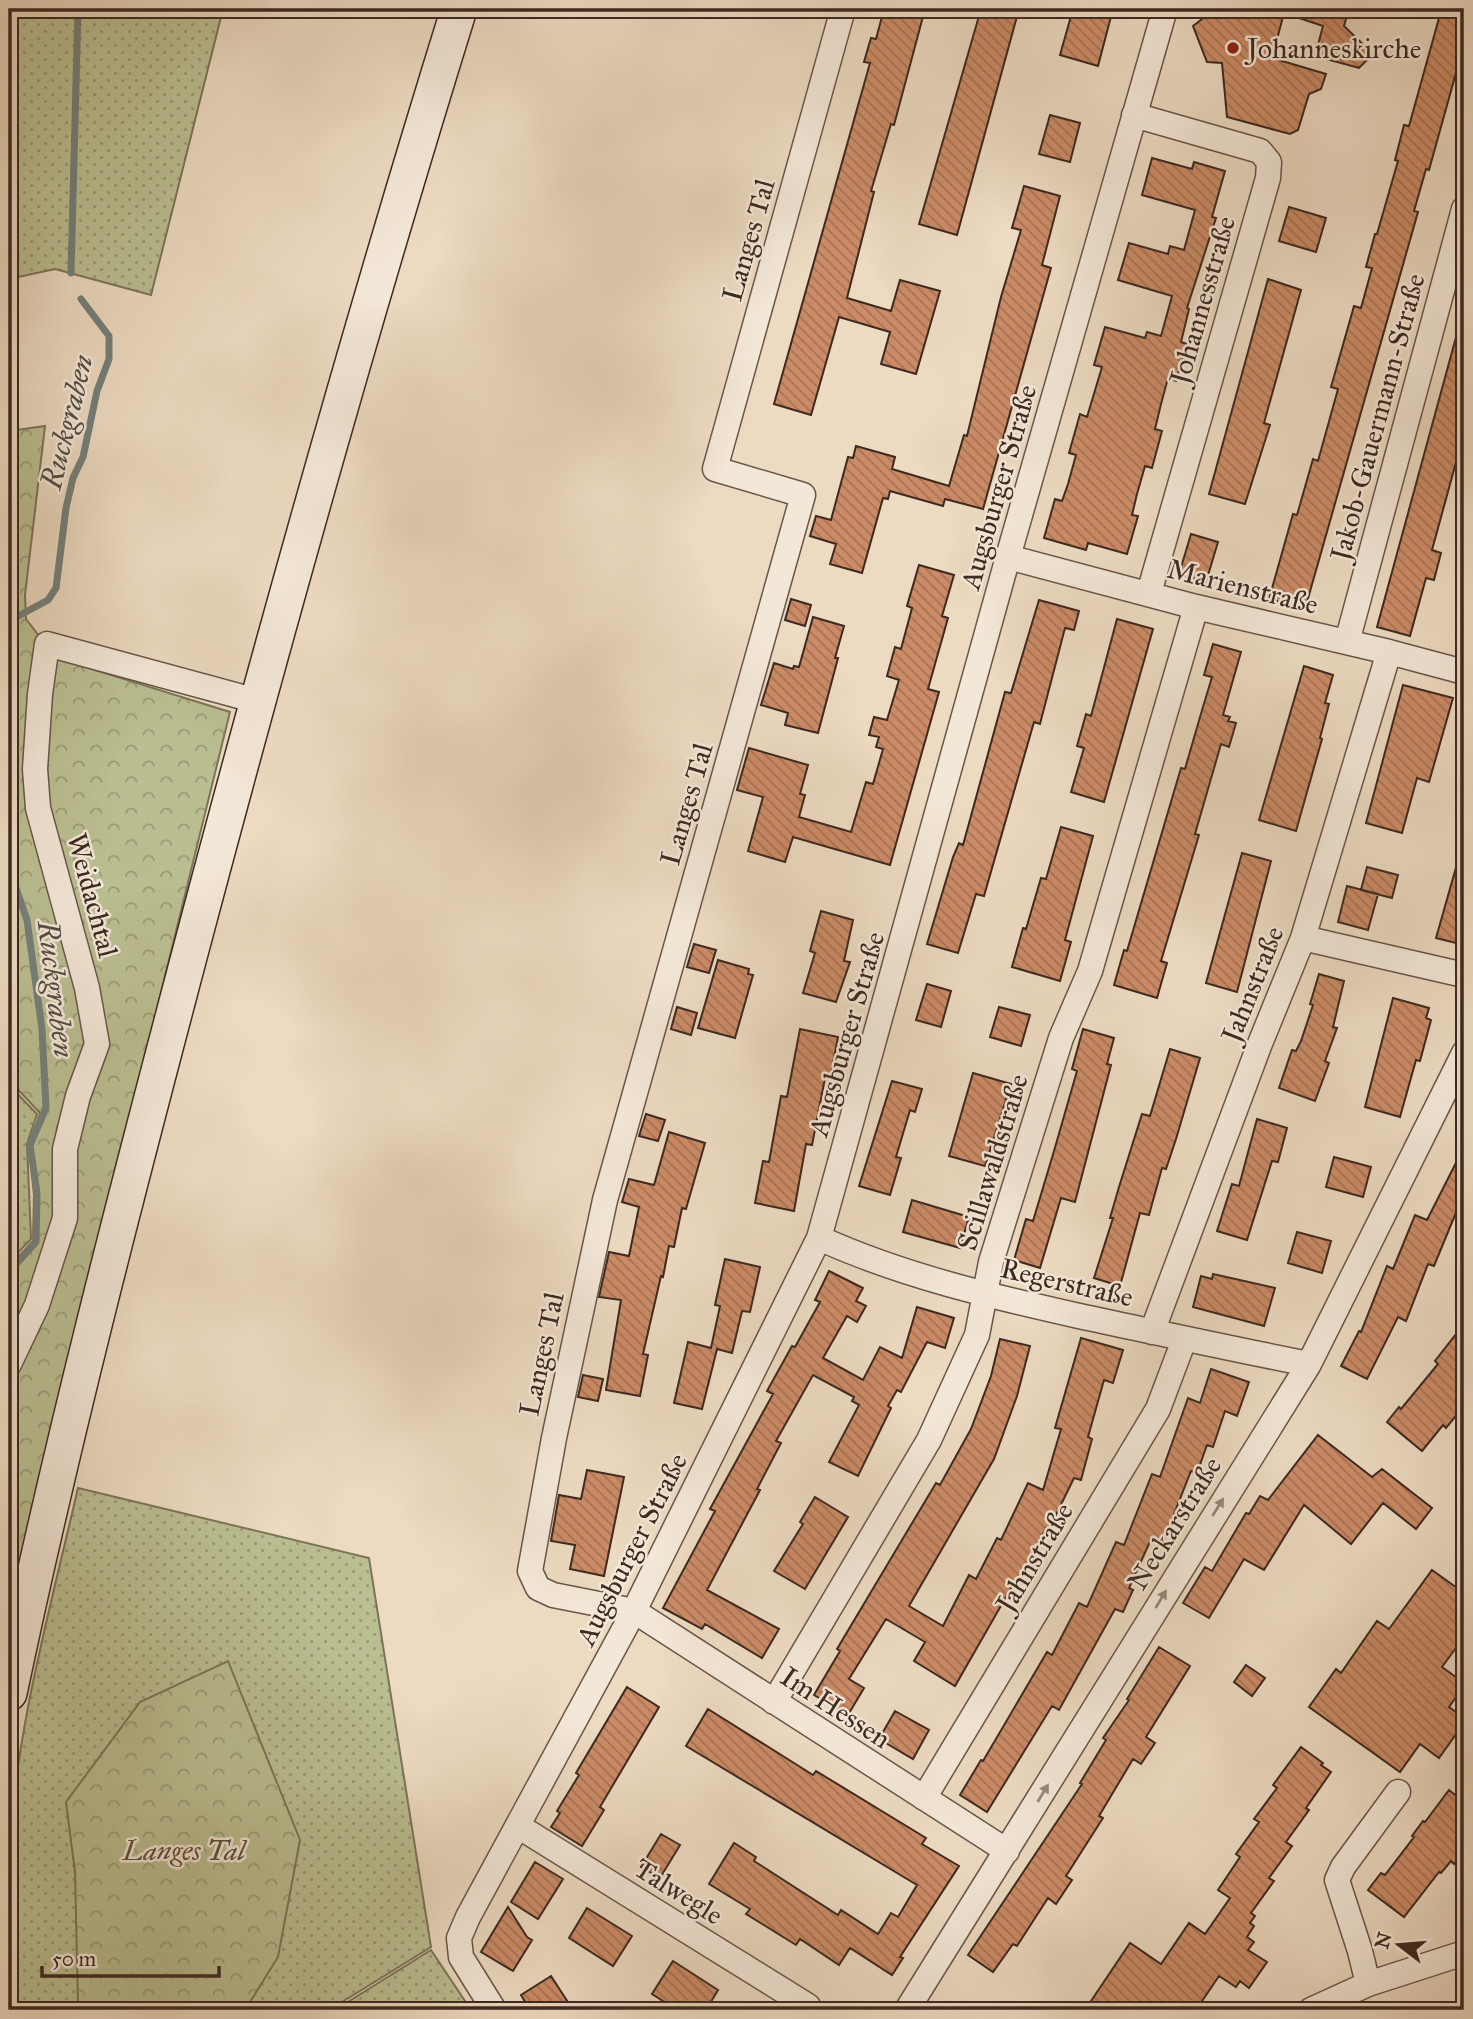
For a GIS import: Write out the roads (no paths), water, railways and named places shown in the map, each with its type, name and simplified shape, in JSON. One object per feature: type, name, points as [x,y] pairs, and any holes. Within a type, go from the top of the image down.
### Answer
[{"type":"main road","points":[[9,1693],[54,1487],[116,1232],[257,701],[385,254],[459,9]]},
{"type":"street","name":"Langes Tal","points":[[634,1611],[553,1595],[538,1588],[530,1571],[557,1425],[605,1200],[803,495],[715,469],[843,9]]},
{"type":"street","name":"Augsburger Straße","points":[[494,2010],[461,1957],[459,1938],[634,1611],[819,1238],[1008,557],[1165,9]]},
{"type":"street","name":"Johannesstraße","points":[[1134,115],[1260,151],[1269,162],[1268,178],[1149,593]]},
{"type":"street","name":"Jakob-Gauermann-Straße","points":[[1347,642],[1464,209]]},
{"type":"street","name":"Marienstraße","points":[[1008,557],[1196,607],[1464,672]]},
{"type":"street","name":"Scillawaldstraße","points":[[774,1703],[929,1440],[977,1335],[991,1262],[1061,1038],[1090,971],[1196,607]]},
{"type":"street","name":"Weidachtal","points":[[9,1364],[37,1305],[65,1218],[65,1149],[78,1096],[97,1044],[87,988],[38,808],[35,769],[40,694],[47,644],[257,701]]},
{"type":"street","name":"Jahnstraße","points":[[1152,1332],[1303,938],[1389,652]]},
{"type":"street","points":[[1303,938],[1464,975]]},
{"type":"street","name":"Neckarstraße","points":[[908,2010],[1308,1364],[1464,1053]]},
{"type":"street","name":"Regerstraße","points":[[819,1238],[867,1259],[985,1295],[1184,1340],[1308,1364]]},
{"type":"street","name":"Jahnstraße","points":[[924,1798],[1158,1409],[1184,1340]]},
{"type":"street","name":"Im Hessen","points":[[634,1611],[1007,1852]]},
{"type":"street","points":[[1368,1984],[1337,1881],[1343,1867],[1398,1792]]},
{"type":"street","name":"Talwegle","points":[[518,1826],[808,2006]]},
{"type":"street","points":[[1311,2010],[1368,1984],[1464,1953]]},
{"type":"waterway","name":"Ruckgraben","points":[[71,273],[78,9]]},
{"type":"waterway","name":"Ruckgraben","points":[[9,621],[48,600],[56,588],[66,508],[73,478],[83,457],[97,391],[109,359],[109,336],[81,299]]},
{"type":"waterway","name":"Ruckgraben","points":[[9,868],[27,920],[42,1029],[46,1108],[30,1145],[37,1193],[36,1242],[9,1272]]},
{"type":"place","name":"Johanneskirche","points":[[1233,48]]}]
